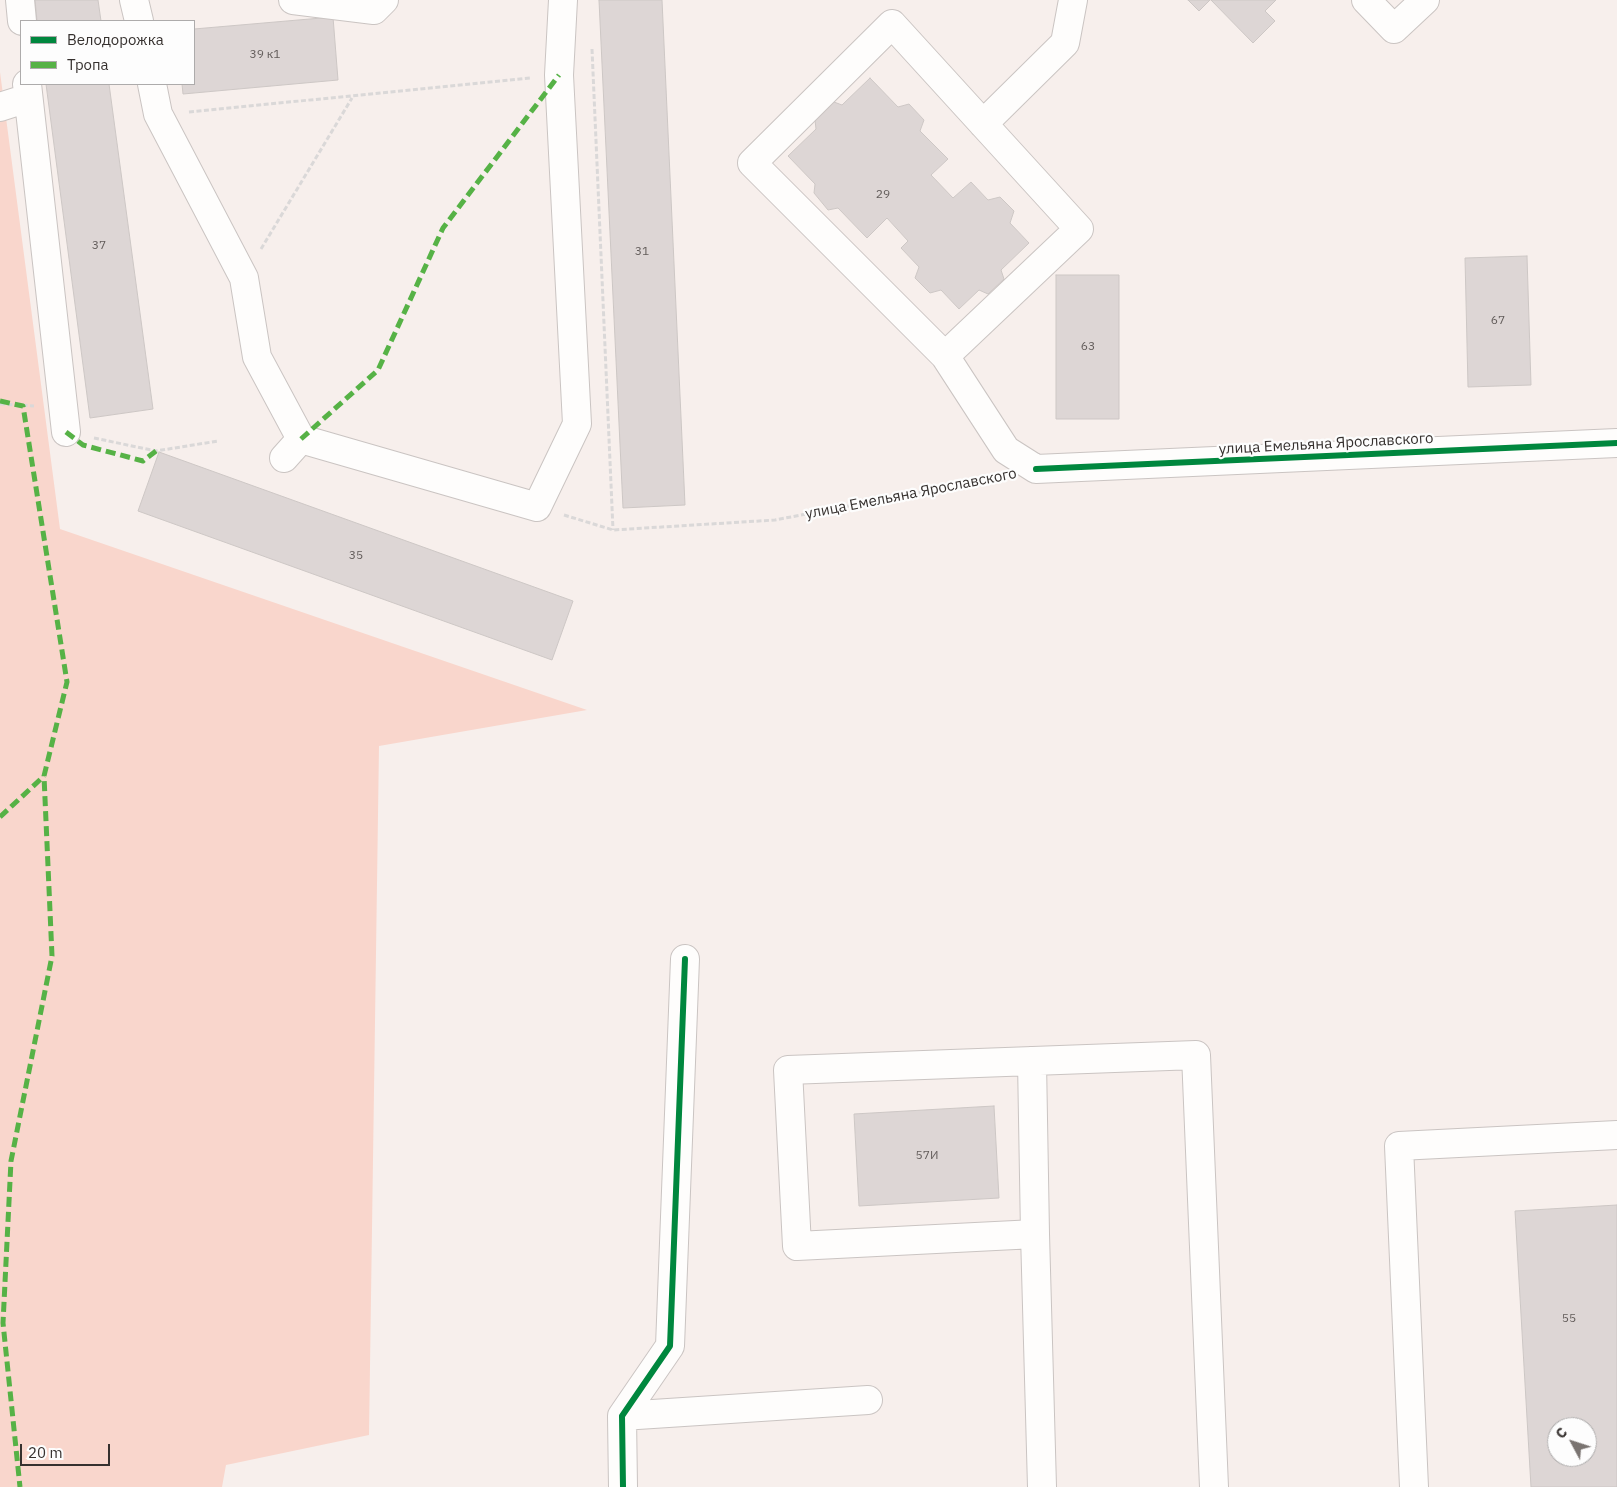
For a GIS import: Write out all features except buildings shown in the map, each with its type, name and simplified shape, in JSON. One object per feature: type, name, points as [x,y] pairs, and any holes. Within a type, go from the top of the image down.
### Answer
[{"type":"street","points":[[20,0],[22,20]]},
{"type":"street","points":[[134,0],[138,20]]},
{"type":"street","points":[[293,0],[374,10],[384,0]]},
{"type":"street","points":[[152,85],[158,114],[244,278],[257,357],[292,448],[537,507],[577,424],[559,75],[563,0]]},
{"type":"street","points":[[983,124],[1065,43],[1073,0]]},
{"type":"street","points":[[1366,0],[1394,29],[1425,0]]},
{"type":"street","points":[[945,356],[1079,229],[892,24],[752,163],[945,356],[1006,450],[1036,470]]},
{"type":"street","points":[[0,106],[27,91],[66,432]]},
{"type":"street","name":"улица Емельяна Ярославского","points":[[1036,470],[1617,443]]},
{"type":"street","points":[[623,1487],[622,1416],[670,1346],[685,959]]},
{"type":"street","points":[[1035,1234],[797,1246],[788,1070],[1196,1055],[1214,1487]]},
{"type":"street","points":[[1032,1061],[1042,1487]]},
{"type":"street","points":[[1414,1487],[1399,1146],[1617,1134]]},
{"type":"street","points":[[622,1416],[868,1400]]},
{"type":"path","points":[[537,507],[614,530],[592,39]]},
{"type":"path","points":[[158,114],[352,97],[559,75]]},
{"type":"path","points":[[244,278],[352,97]]},
{"type":"path","points":[[0,404],[23,406]]},
{"type":"path","points":[[66,432],[156,451],[218,441]]},
{"type":"shaded area","points":[[0,72],[60,529],[587,710],[379,746],[369,1435],[226,1465],[222,1487],[0,1487]]},
{"type":"marked path","points":[[301,439],[378,370],[443,228],[559,75]]},
{"type":"marked path","points":[[0,401],[23,406],[67,682],[44,776],[52,956],[11,1161],[3,1323],[20,1487]]},
{"type":"marked path","points":[[66,432],[83,445],[143,461],[156,451]]},
{"type":"marked path","points":[[0,817],[44,776]]},
{"type":"cycle path","points":[[1036,469],[1617,443]]},
{"type":"cycle path","points":[[623,1487],[622,1416],[670,1346],[685,959]]}]
